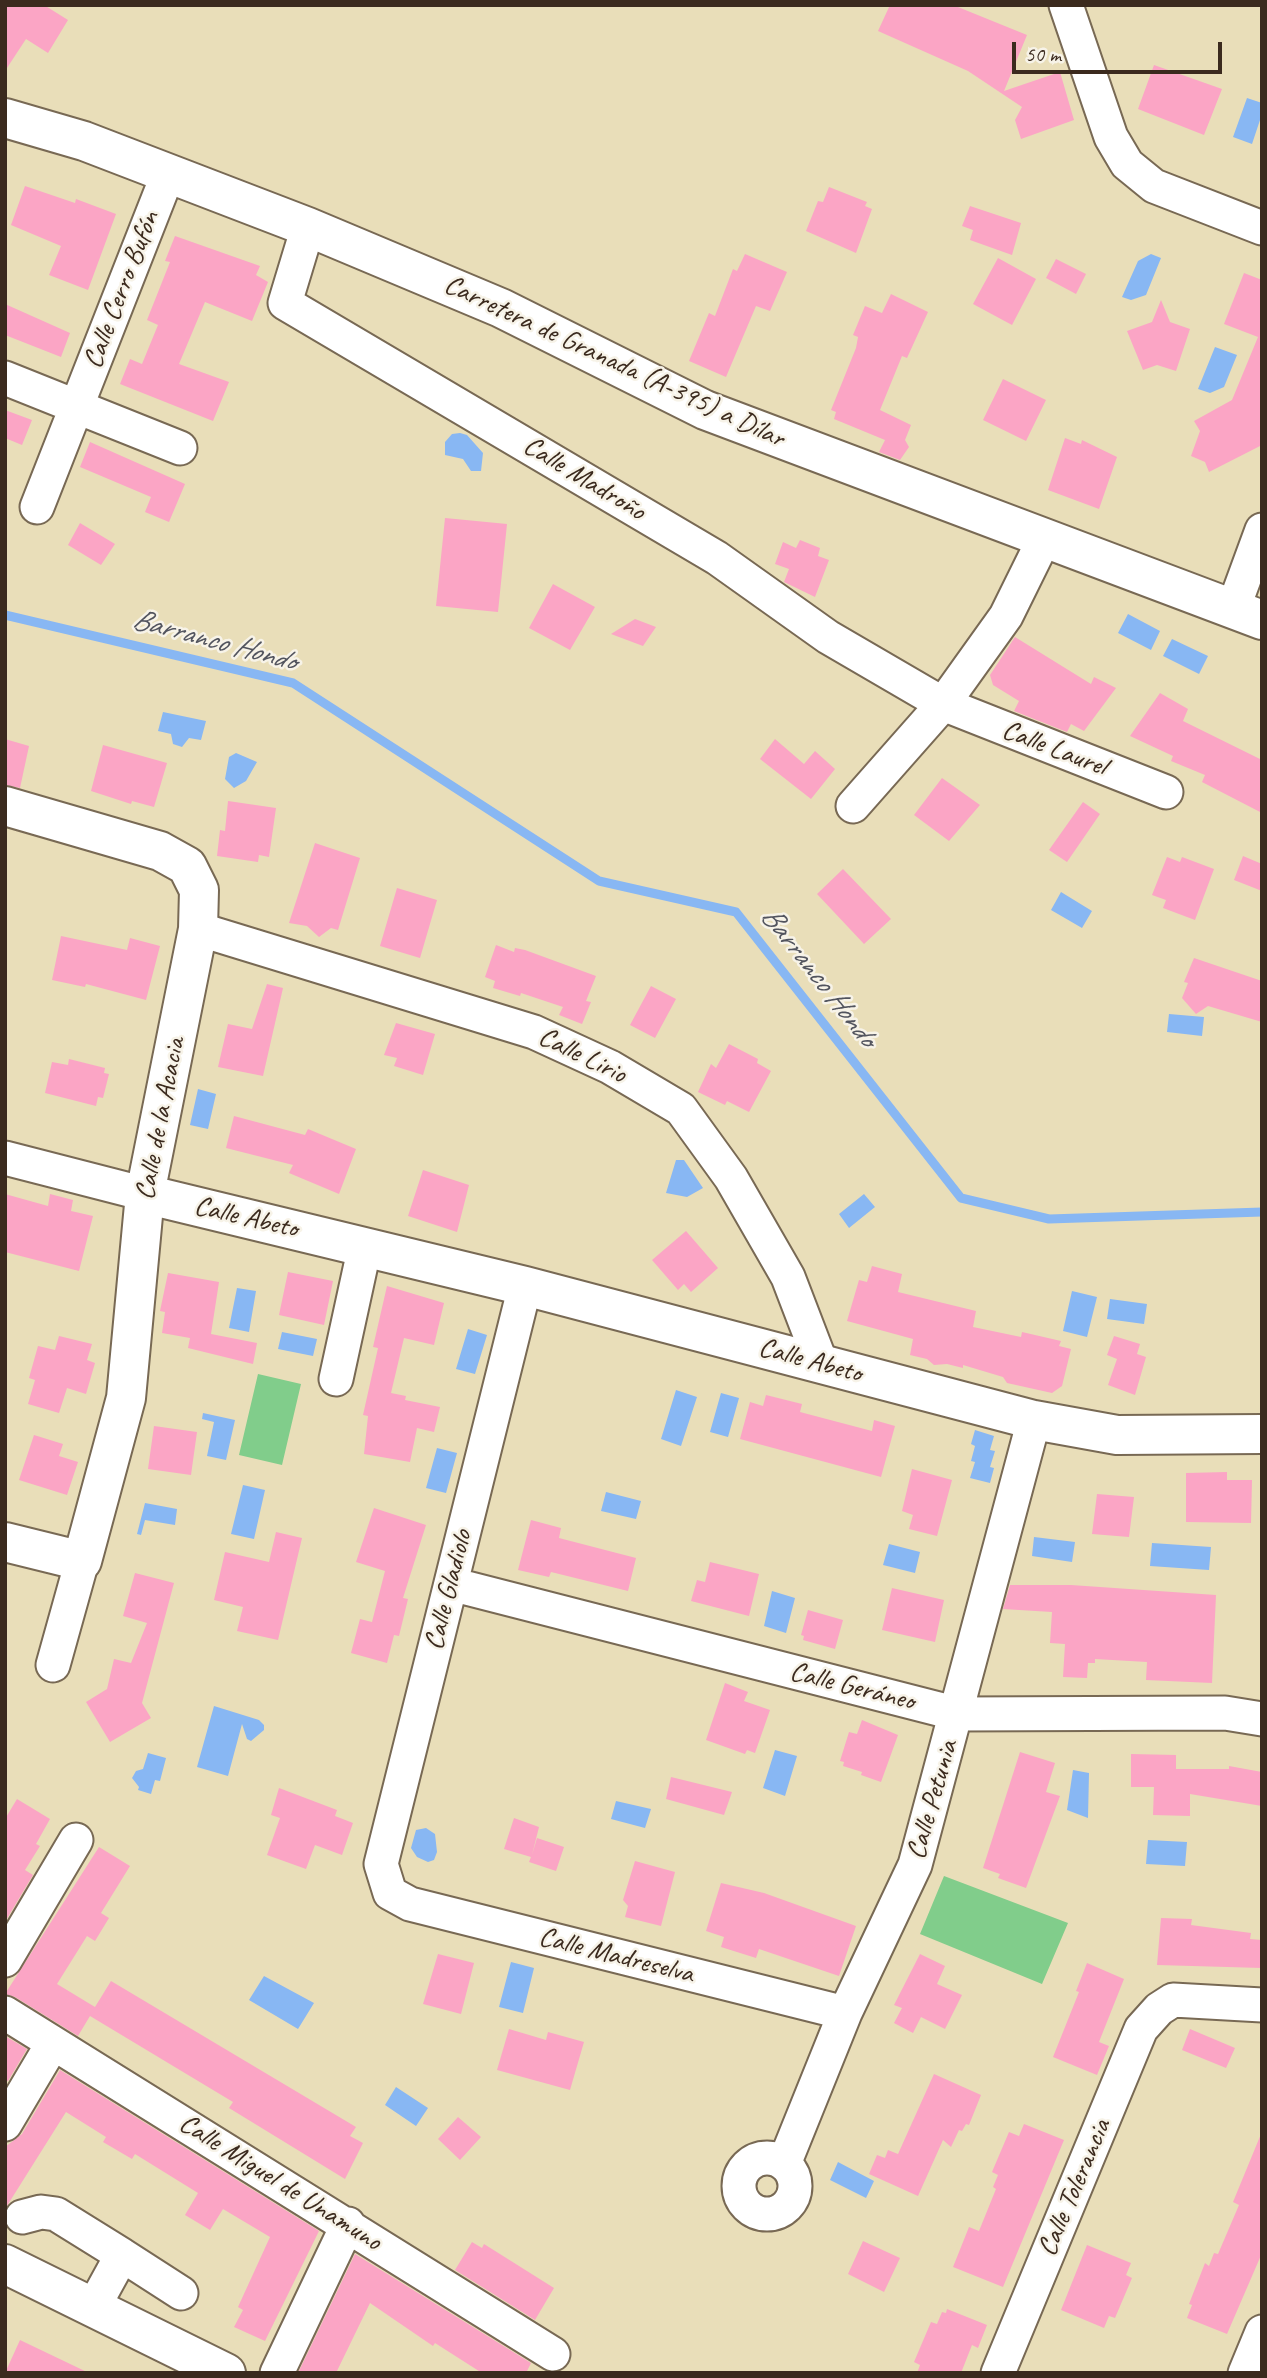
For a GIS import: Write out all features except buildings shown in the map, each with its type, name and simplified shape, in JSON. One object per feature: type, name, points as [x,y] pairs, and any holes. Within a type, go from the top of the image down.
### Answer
[{"type":"street","points":[[1066,5],[1111,137],[1128,164],[1154,186],[1262,228]]},
{"type":"street","name":"Carretera de Granada (A-395) a Dílar","points":[[5,118],[84,141],[308,227],[501,308],[705,410],[1247,615]]},
{"type":"street","name":"Calle Cerro Bufón","points":[[37,507],[168,174]]},
{"type":"street","name":"Calle Madroño","points":[[308,227],[285,303],[717,558],[828,637],[943,705]]},
{"type":"street","points":[[5,378],[180,448]]},
{"type":"street","points":[[1247,615],[1262,530]]},
{"type":"street","points":[[853,806],[943,705],[1006,616],[1044,539]]},
{"type":"street","name":"Calle Laurel","points":[[943,705],[1166,792]]},
{"type":"street","name":"Calle de la Acacia","points":[[5,806],[160,851],[187,866],[199,890],[198,929],[145,1194],[126,1398],[53,1665]]},
{"type":"street","name":"Calle Lirio","points":[[198,929],[534,1032],[610,1067],[681,1109],[731,1178],[788,1277],[821,1363]]},
{"type":"street","name":"Calle Abeto","points":[[5,1158],[525,1286],[1034,1420],[1117,1434],[1262,1434]]},
{"type":"street","points":[[335,1379],[365,1246]]},
{"type":"street","name":"Calle Gladiolo","points":[[390,1893],[381,1864],[525,1286]]},
{"type":"street","name":"Calle Petunia","points":[[784,2164],[845,2013],[915,1865],[958,1714],[1034,1420]]},
{"type":"street","points":[[5,1542],[82,1561]]},
{"type":"street","name":"Calle Geráneo","points":[[451,1584],[958,1714],[1225,1713],[1262,1719]]},
{"type":"street","points":[[5,1960],[76,1840]]},
{"type":"street","name":"Calle Madreselva","points":[[390,1893],[410,1905],[845,2013]]},
{"type":"street","name":"Calle Tolerancia","points":[[998,2373],[1141,2029],[1159,2008],[1173,2000],[1262,2005]]},
{"type":"street","name":"Calle Miguel de Unamuno","points":[[5,2014],[348,2224],[553,2354]]},
{"type":"street","points":[[5,2124],[53,2043]]},
{"type":"street","points":[[22,2217],[41,2212],[56,2214],[181,2293]]},
{"type":"street","points":[[276,2373],[348,2224]]},
{"type":"street","points":[[94,2306],[122,2255]]},
{"type":"street","points":[[5,2264],[226,2373]]},
{"type":"street","points":[[1245,2373],[1262,2332]]},
{"type":"green space","points":[[258,1374],[301,1384],[282,1465],[239,1455]]},
{"type":"green space","points":[[944,1876],[1068,1923],[1042,1984],[920,1934]]},
{"type":"water","points":[[1247,98],[1262,103],[1262,114],[1252,144],[1233,137]]},
{"type":"water","points":[[1151,254],[1161,258],[1146,295],[1131,300],[1122,297],[1138,261]]},
{"type":"water","points":[[1215,347],[1237,355],[1224,387],[1210,393],[1198,389]]},
{"type":"water","points":[[452,434],[467,435],[483,453],[481,471],[471,471],[463,459],[445,455],[445,442]]},
{"type":"water","points":[[1128,614],[1160,631],[1151,650],[1118,633]]},
{"type":"water","points":[[1172,639],[1208,656],[1199,674],[1163,656]]},
{"type":"water","points":[[163,712],[206,721],[201,740],[189,738],[182,747],[173,744],[171,734],[158,731]]},
{"type":"water","points":[[236,753],[257,762],[246,781],[234,788],[225,779],[229,757]]},
{"type":"water","points":[[1061,892],[1092,911],[1082,928],[1051,910]]},
{"type":"water","points":[[1169,1014],[1204,1017],[1202,1036],[1167,1032]]},
{"type":"water","points":[[198,1089],[216,1094],[208,1129],[190,1125]]},
{"type":"water","points":[[676,1160],[684,1160],[703,1188],[687,1197],[666,1193]]},
{"type":"water","points":[[864,1194],[875,1207],[849,1228],[839,1214]]},
{"type":"water","points":[[237,1288],[256,1291],[249,1332],[229,1328]]},
{"type":"water","points":[[1072,1291],[1097,1297],[1087,1337],[1063,1331]]},
{"type":"water","points":[[1110,1299],[1147,1304],[1144,1324],[1107,1319]]},
{"type":"water","points":[[468,1329],[487,1335],[475,1374],[456,1369]]},
{"type":"water","points":[[282,1332],[317,1339],[313,1356],[278,1349]]},
{"type":"water","points":[[676,1390],[697,1397],[681,1446],[661,1439]]},
{"type":"water","points":[[721,1393],[739,1398],[728,1437],[710,1432]]},
{"type":"water","points":[[203,1413],[235,1420],[226,1460],[207,1456],[214,1422],[202,1419]]},
{"type":"water","points":[[975,1430],[994,1436],[990,1450],[995,1451],[990,1467],[994,1468],[990,1483],[970,1478],[975,1462],[971,1461],[975,1446],[971,1444]]},
{"type":"water","points":[[437,1448],[457,1453],[446,1493],[426,1488]]},
{"type":"water","points":[[243,1485],[265,1490],[254,1539],[231,1534]]},
{"type":"water","points":[[606,1492],[641,1501],[636,1519],[601,1511]]},
{"type":"water","points":[[145,1503],[177,1509],[175,1525],[145,1520],[141,1535],[137,1534]]},
{"type":"water","points":[[1034,1537],[1075,1542],[1072,1562],[1032,1556]]},
{"type":"water","points":[[1152,1543],[1211,1547],[1209,1570],[1150,1566]]},
{"type":"water","points":[[889,1544],[920,1552],[915,1573],[883,1565]]},
{"type":"water","points":[[772,1591],[795,1598],[786,1633],[764,1626]]},
{"type":"water","points":[[214,1706],[259,1720],[264,1725],[264,1730],[251,1741],[247,1739],[242,1724],[228,1776],[197,1767]]},
{"type":"water","points":[[775,1750],[797,1756],[785,1796],[763,1788]]},
{"type":"water","points":[[148,1753],[166,1758],[160,1781],[155,1780],[151,1794],[138,1790],[139,1787],[132,1778],[136,1771],[143,1769]]},
{"type":"water","points":[[1073,1770],[1089,1773],[1088,1818],[1067,1810]]},
{"type":"water","points":[[616,1801],[651,1809],[645,1828],[611,1819]]},
{"type":"water","points":[[426,1828],[435,1834],[437,1852],[434,1860],[428,1862],[417,1857],[411,1848],[416,1830]]},
{"type":"water","points":[[1148,1840],[1187,1842],[1185,1866],[1146,1864]]},
{"type":"water","points":[[511,1962],[534,1968],[523,2013],[499,2007]]},
{"type":"water","points":[[264,1976],[314,2003],[298,2029],[249,2000]]},
{"type":"water","points":[[396,2087],[428,2108],[416,2126],[385,2105]]},
{"type":"water","points":[[838,2162],[874,2181],[866,2198],[830,2180]]},
{"type":"waterway","name":"Barranco Hondo","points":[[5,615],[293,683],[599,881],[736,912],[961,1198],[1049,1219],[1262,1212]]}]
